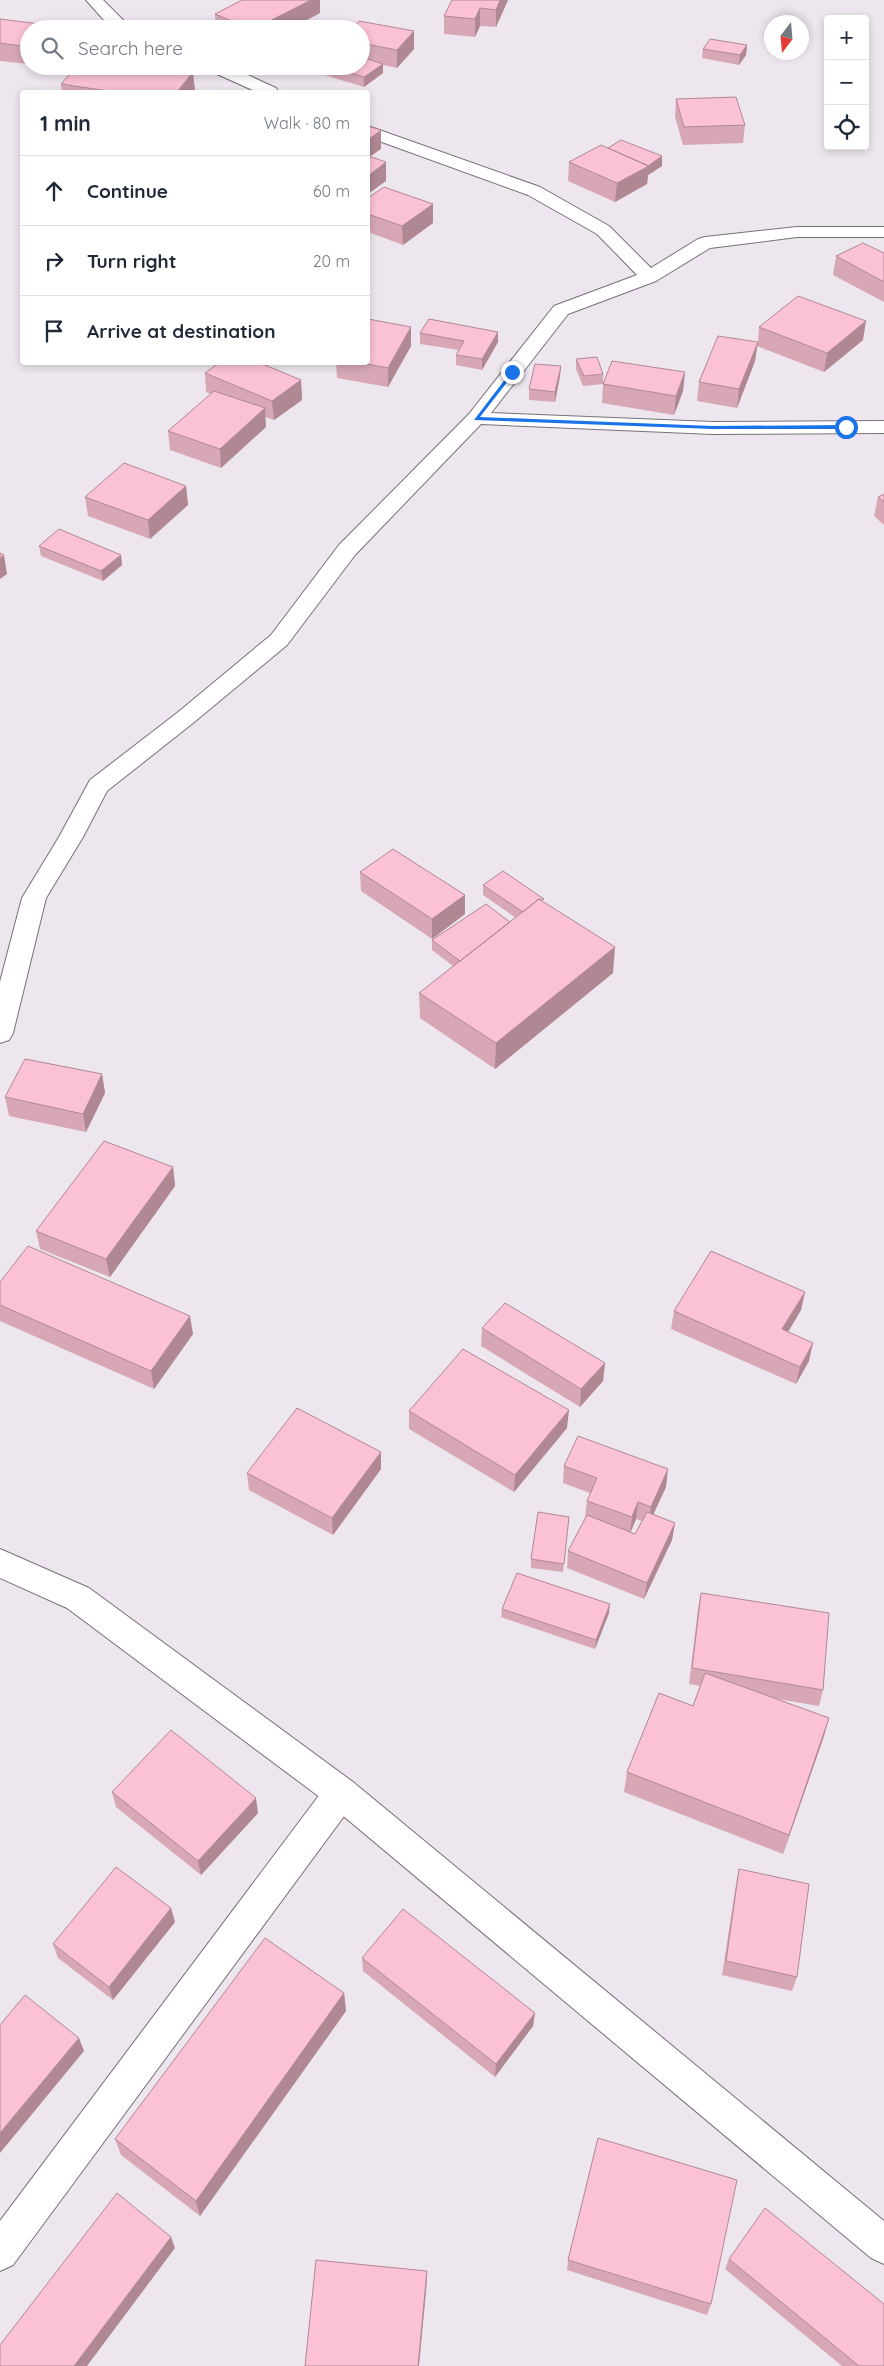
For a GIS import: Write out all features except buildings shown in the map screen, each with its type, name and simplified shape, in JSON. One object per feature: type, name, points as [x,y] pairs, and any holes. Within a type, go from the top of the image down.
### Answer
[{"type":"street","points":[[94,0],[113,20]]},
{"type":"street","points":[[233,75],[266,90]]},
{"type":"street","points":[[370,132],[534,191],[603,230],[649,276]]},
{"type":"street","points":[[0,1033],[34,898],[71,837],[98,786],[185,718],[279,640],[348,550],[476,418],[561,310],[649,276],[705,243],[797,232],[884,232]]},
{"type":"street","points":[[476,418],[713,428],[884,427]]},
{"type":"street","points":[[0,1562],[78,1598],[341,1794],[884,2245]]},
{"type":"street","points":[[0,2252],[341,1794]]},
{"type":"route","points":[[512,372],[476,418],[713,428],[846,427]]}]
